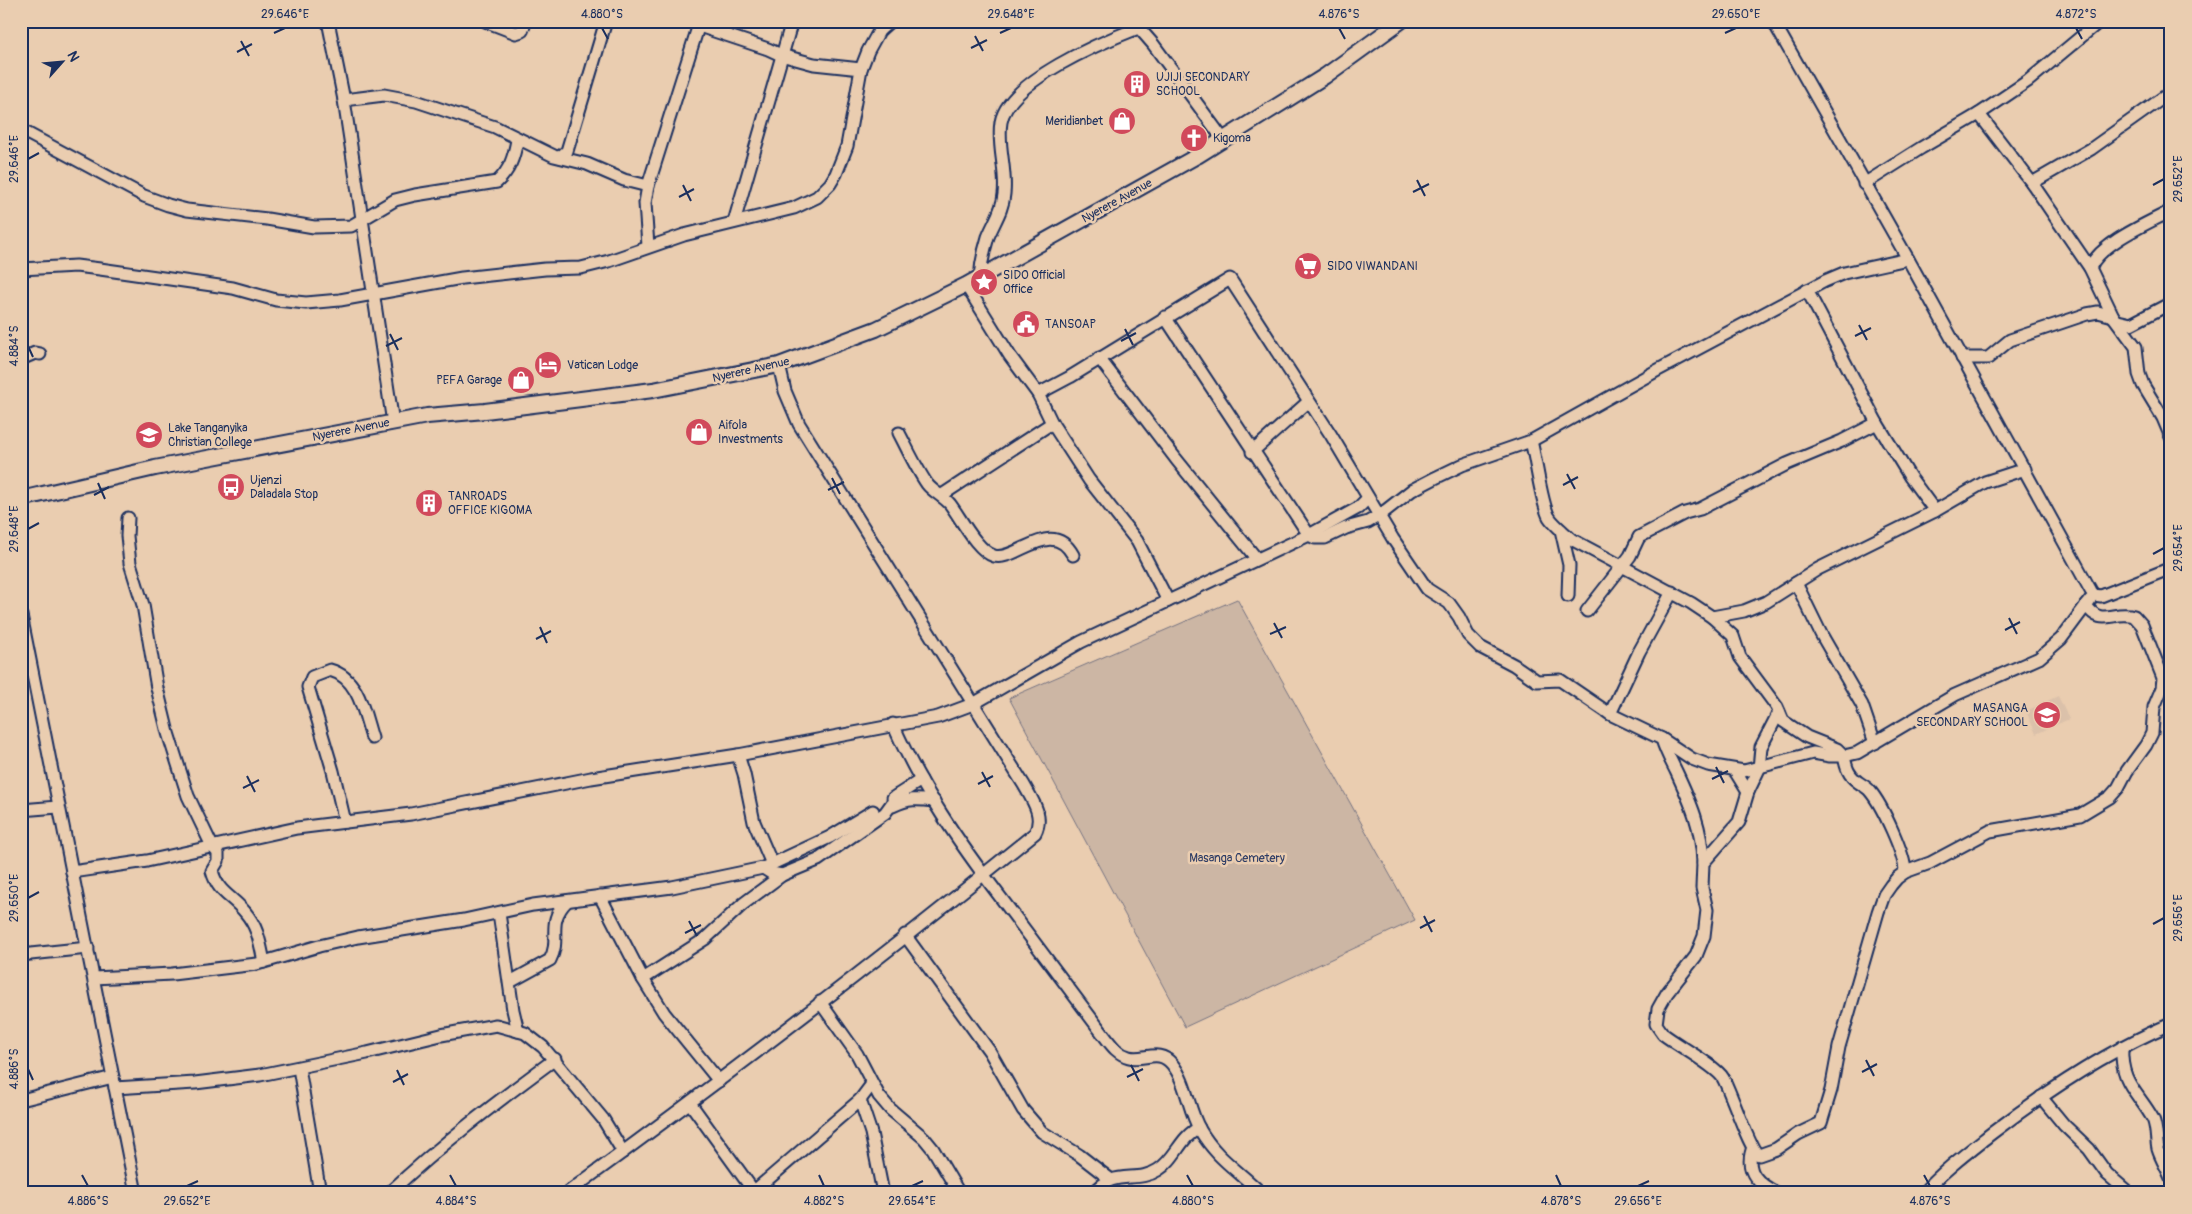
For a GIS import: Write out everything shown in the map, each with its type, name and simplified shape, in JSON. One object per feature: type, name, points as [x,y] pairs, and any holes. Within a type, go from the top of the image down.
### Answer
[{"type":"main road","name":"Nyerere Avenue","points":[[21,499],[155,468],[393,422],[427,416],[485,411],[653,390],[780,365],[876,329],[980,278],[1197,156],[1325,76],[1401,21]]},
{"type":"street","points":[[328,21],[344,100],[393,422]]},
{"type":"street","points":[[485,21],[516,33],[522,31],[526,21]]},
{"type":"street","points":[[560,157],[566,151],[606,21]]},
{"type":"street","points":[[734,222],[792,21]]},
{"type":"street","points":[[21,269],[76,266],[196,282],[233,288],[276,300],[306,303],[340,300],[462,278],[507,275],[545,269],[581,268],[609,261],[648,246],[734,222],[794,208],[810,201],[830,184],[847,146],[861,69],[879,31],[890,21]]},
{"type":"street","points":[[1773,21],[1864,184],[1908,258],[2086,583],[2094,594],[2100,596],[2171,568]]},
{"type":"street","points":[[1864,184],[1979,114],[2040,72],[2100,21]]},
{"type":"street","points":[[648,246],[645,203],[648,186],[699,24],[768,49],[781,56],[814,64],[861,69]]},
{"type":"street","points":[[980,278],[988,238],[997,221],[1004,194],[1000,122],[1007,105],[1040,75],[1136,24],[1224,139]]},
{"type":"street","points":[[2032,184],[2091,149],[2171,92]]},
{"type":"street","points":[[344,100],[384,95],[398,96],[495,127],[517,140],[554,156],[588,164],[624,180],[648,186]]},
{"type":"street","points":[[1979,114],[2032,184],[2090,268],[2116,318],[2136,347],[2139,374],[2143,385],[2167,416],[2171,437]]},
{"type":"street","points":[[21,130],[144,196],[187,210],[267,219],[314,227],[351,226],[395,200],[497,182],[505,175],[512,161],[517,140]]},
{"type":"street","points":[[2090,268],[2093,260],[2111,244],[2171,211]]},
{"type":"street","points":[[1165,317],[1252,452],[1309,535],[1315,538],[1325,538],[1380,515],[1412,490],[1462,465],[1531,441],[1807,290],[1844,273],[1908,258]]},
{"type":"street","points":[[1038,394],[1070,377],[1230,278],[1427,589],[1449,604],[1459,617],[1468,635],[1480,647],[1514,665],[1537,682],[1560,680],[1610,714],[1662,740],[1692,759],[1735,771],[1759,769],[1814,753],[1830,756],[1844,756],[1857,753],[1955,695],[2038,658],[2061,639],[2094,594]]},
{"type":"street","points":[[966,285],[1010,356],[1038,394],[1052,423],[1089,480],[1137,541],[1168,601]]},
{"type":"street","points":[[1807,290],[1877,423],[1910,477],[1935,511]]},
{"type":"street","points":[[1962,358],[1988,358],[2010,340],[2087,314],[2098,312],[2131,324],[2171,303]]},
{"type":"street","points":[[21,358],[35,353],[40,354]]},
{"type":"street","points":[[1099,358],[1176,459],[1256,558]]},
{"type":"street","points":[[567,1193],[719,1081],[984,875],[1035,833],[1040,824],[1038,815],[1024,785],[799,424],[785,391],[780,365]]},
{"type":"street","points":[[1252,452],[1308,402]]},
{"type":"street","points":[[942,495],[1052,423]]},
{"type":"street","points":[[1587,611],[1620,566],[1630,556],[1640,537],[1685,513],[1700,509],[1787,464],[1842,441],[1877,423]]},
{"type":"street","points":[[899,433],[927,485],[942,495],[978,543],[993,556],[999,557],[1035,542],[1051,540],[1066,546],[1073,555]]},
{"type":"street","points":[[1531,441],[1544,503],[1549,516],[1561,530],[1571,539],[1672,592],[1712,617],[1733,636],[1740,657],[1778,707],[1783,721],[1807,737],[1837,749],[1844,756],[1846,770],[1875,798],[1902,853],[1906,872]]},
{"type":"street","points":[[1712,617],[1744,611],[1766,602],[1818,569],[1935,511],[1985,482],[2024,469]]},
{"type":"street","points":[[72,872],[192,852],[297,828],[411,814],[591,778],[738,755],[893,724],[938,717],[973,704],[1082,642],[1256,558],[1309,535],[1358,508],[1368,498]]},
{"type":"street","points":[[128,518],[130,563],[142,605],[157,688],[168,733],[188,796],[212,846],[218,853],[218,861],[212,871],[214,880],[223,893],[239,906],[252,921],[258,932],[264,962]]},
{"type":"street","points":[[1561,530],[1569,565],[1568,596]]},
{"type":"street","points":[[1796,583],[1821,634],[1862,705],[1875,743]]},
{"type":"street","points":[[1610,714],[1639,652],[1672,592]]},
{"type":"street","points":[[1662,740],[1688,795],[1699,825],[1702,838],[1702,888],[1707,910],[1704,936],[1696,956],[1666,993],[1658,1009],[1656,1024],[1663,1034],[1722,1076],[1747,1133],[1752,1150],[1756,1154],[1763,1154],[1776,1149],[1798,1134],[1821,1122],[1831,1090],[1841,1040],[1878,912],[1884,895],[1897,878],[1990,831],[2062,819],[2080,815],[2094,808],[2110,797],[2118,788],[2126,771],[2146,746],[2152,733],[2156,700],[2162,688],[2163,678],[2142,625],[2134,616],[2122,615],[2105,618],[2096,616],[2086,604]]},
{"type":"street","points":[[21,615],[136,1193]]},
{"type":"street","points":[[21,673],[33,670]]},
{"type":"street","points":[[345,822],[334,771],[308,687],[312,677],[330,670],[343,675],[360,699],[372,738]]},
{"type":"street","points":[[1703,863],[1739,822],[1748,792],[1759,769],[1761,747],[1779,712]]},
{"type":"street","points":[[893,724],[905,752],[921,780],[984,875],[1115,1049],[1130,1058],[1157,1055],[1171,1062],[1199,1128],[1212,1149],[1222,1160],[1261,1193]]},
{"type":"street","points":[[738,755],[767,866],[771,873],[782,875]]},
{"type":"street","points":[[1735,771],[1748,792]]},
{"type":"street","points":[[94,978],[172,974],[264,962],[343,940],[567,901],[672,887],[767,866],[830,837],[921,780]]},
{"type":"street","points":[[890,808],[898,795]]},
{"type":"street","points":[[643,979],[705,939],[743,904],[782,875],[818,860],[890,808],[904,800],[914,798],[934,801]]},
{"type":"street","points":[[21,810],[58,807]]},
{"type":"street","points":[[1902,853],[1912,864],[1920,866]]},
{"type":"street","points":[[600,896],[643,979],[681,1036],[719,1081]]},
{"type":"street","points":[[510,982],[550,960],[554,949],[554,924],[558,910],[567,901]]},
{"type":"street","points":[[499,913],[510,982],[512,1010],[518,1031]]},
{"type":"street","points":[[905,935],[990,1052],[1023,1110],[1042,1132],[1078,1155],[1110,1179]]},
{"type":"street","points":[[21,956],[88,948]]},
{"type":"street","points":[[820,1002],[854,1048],[872,1084],[890,1108],[924,1138],[933,1149],[959,1193]]},
{"type":"street","points":[[1923,1193],[1959,1159],[2041,1098],[2122,1047],[2171,1024]]},
{"type":"street","points":[[21,1100],[114,1082],[195,1083],[299,1068],[474,1028],[496,1025],[518,1031],[543,1046],[603,1119],[624,1152]]},
{"type":"street","points":[[2122,1047],[2121,1060],[2126,1078],[2132,1091],[2153,1120],[2158,1149],[2171,1178]]},
{"type":"street","points":[[389,1193],[414,1169],[501,1099],[555,1059]]},
{"type":"street","points":[[299,1068],[320,1193]]},
{"type":"street","points":[[690,1103],[753,1192],[860,1100],[872,1084]]},
{"type":"street","points":[[2041,1098],[2064,1125],[2089,1149],[2107,1174],[2129,1193]]},
{"type":"street","points":[[860,1100],[870,1133],[882,1193]]},
{"type":"street","points":[[1094,1193],[1104,1182],[1110,1179],[1149,1174],[1159,1170],[1188,1134],[1199,1128]]},
{"type":"street","points":[[1752,1150],[1749,1160],[1751,1170],[1762,1185],[1777,1193]]},
{"type":"shaded area","name":"MASANGA SECONDARY SCHOOL","points":[[2058,696],[2069,719],[2036,734],[2026,711]]},
{"type":"green space","name":"Masanga Cemetery","points":[[1237,599],[1415,920],[1185,1027],[1009,698]]},
{"type":"place","name":"UJIJI SECONDARY SCHOOL","points":[[1137,84]]},
{"type":"place","name":"Meridianbet","points":[[1122,121]]},
{"type":"place","name":"Kigoma","points":[[1194,138]]},
{"type":"place","name":"SIDO VIWANDANI","points":[[1308,266]]},
{"type":"place","name":"SIDO Official Office","points":[[984,282]]},
{"type":"place","name":"TANSOAP","points":[[1026,324]]},
{"type":"place","name":"Vatican Lodge","points":[[548,365]]},
{"type":"place","name":"PEFA Garage","points":[[521,380]]},
{"type":"place","name":"Aifola Investments","points":[[699,432]]},
{"type":"place","name":"Lake Tanganyika Christian College","points":[[149,435]]},
{"type":"place","name":"Ujenzi Daladala Stop","points":[[231,487]]},
{"type":"place","name":"TANROADS OFFICE KIGOMA","points":[[429,503]]},
{"type":"place","name":"MASANGA SECONDARY SCHOOL","points":[[2047,715]]}]
